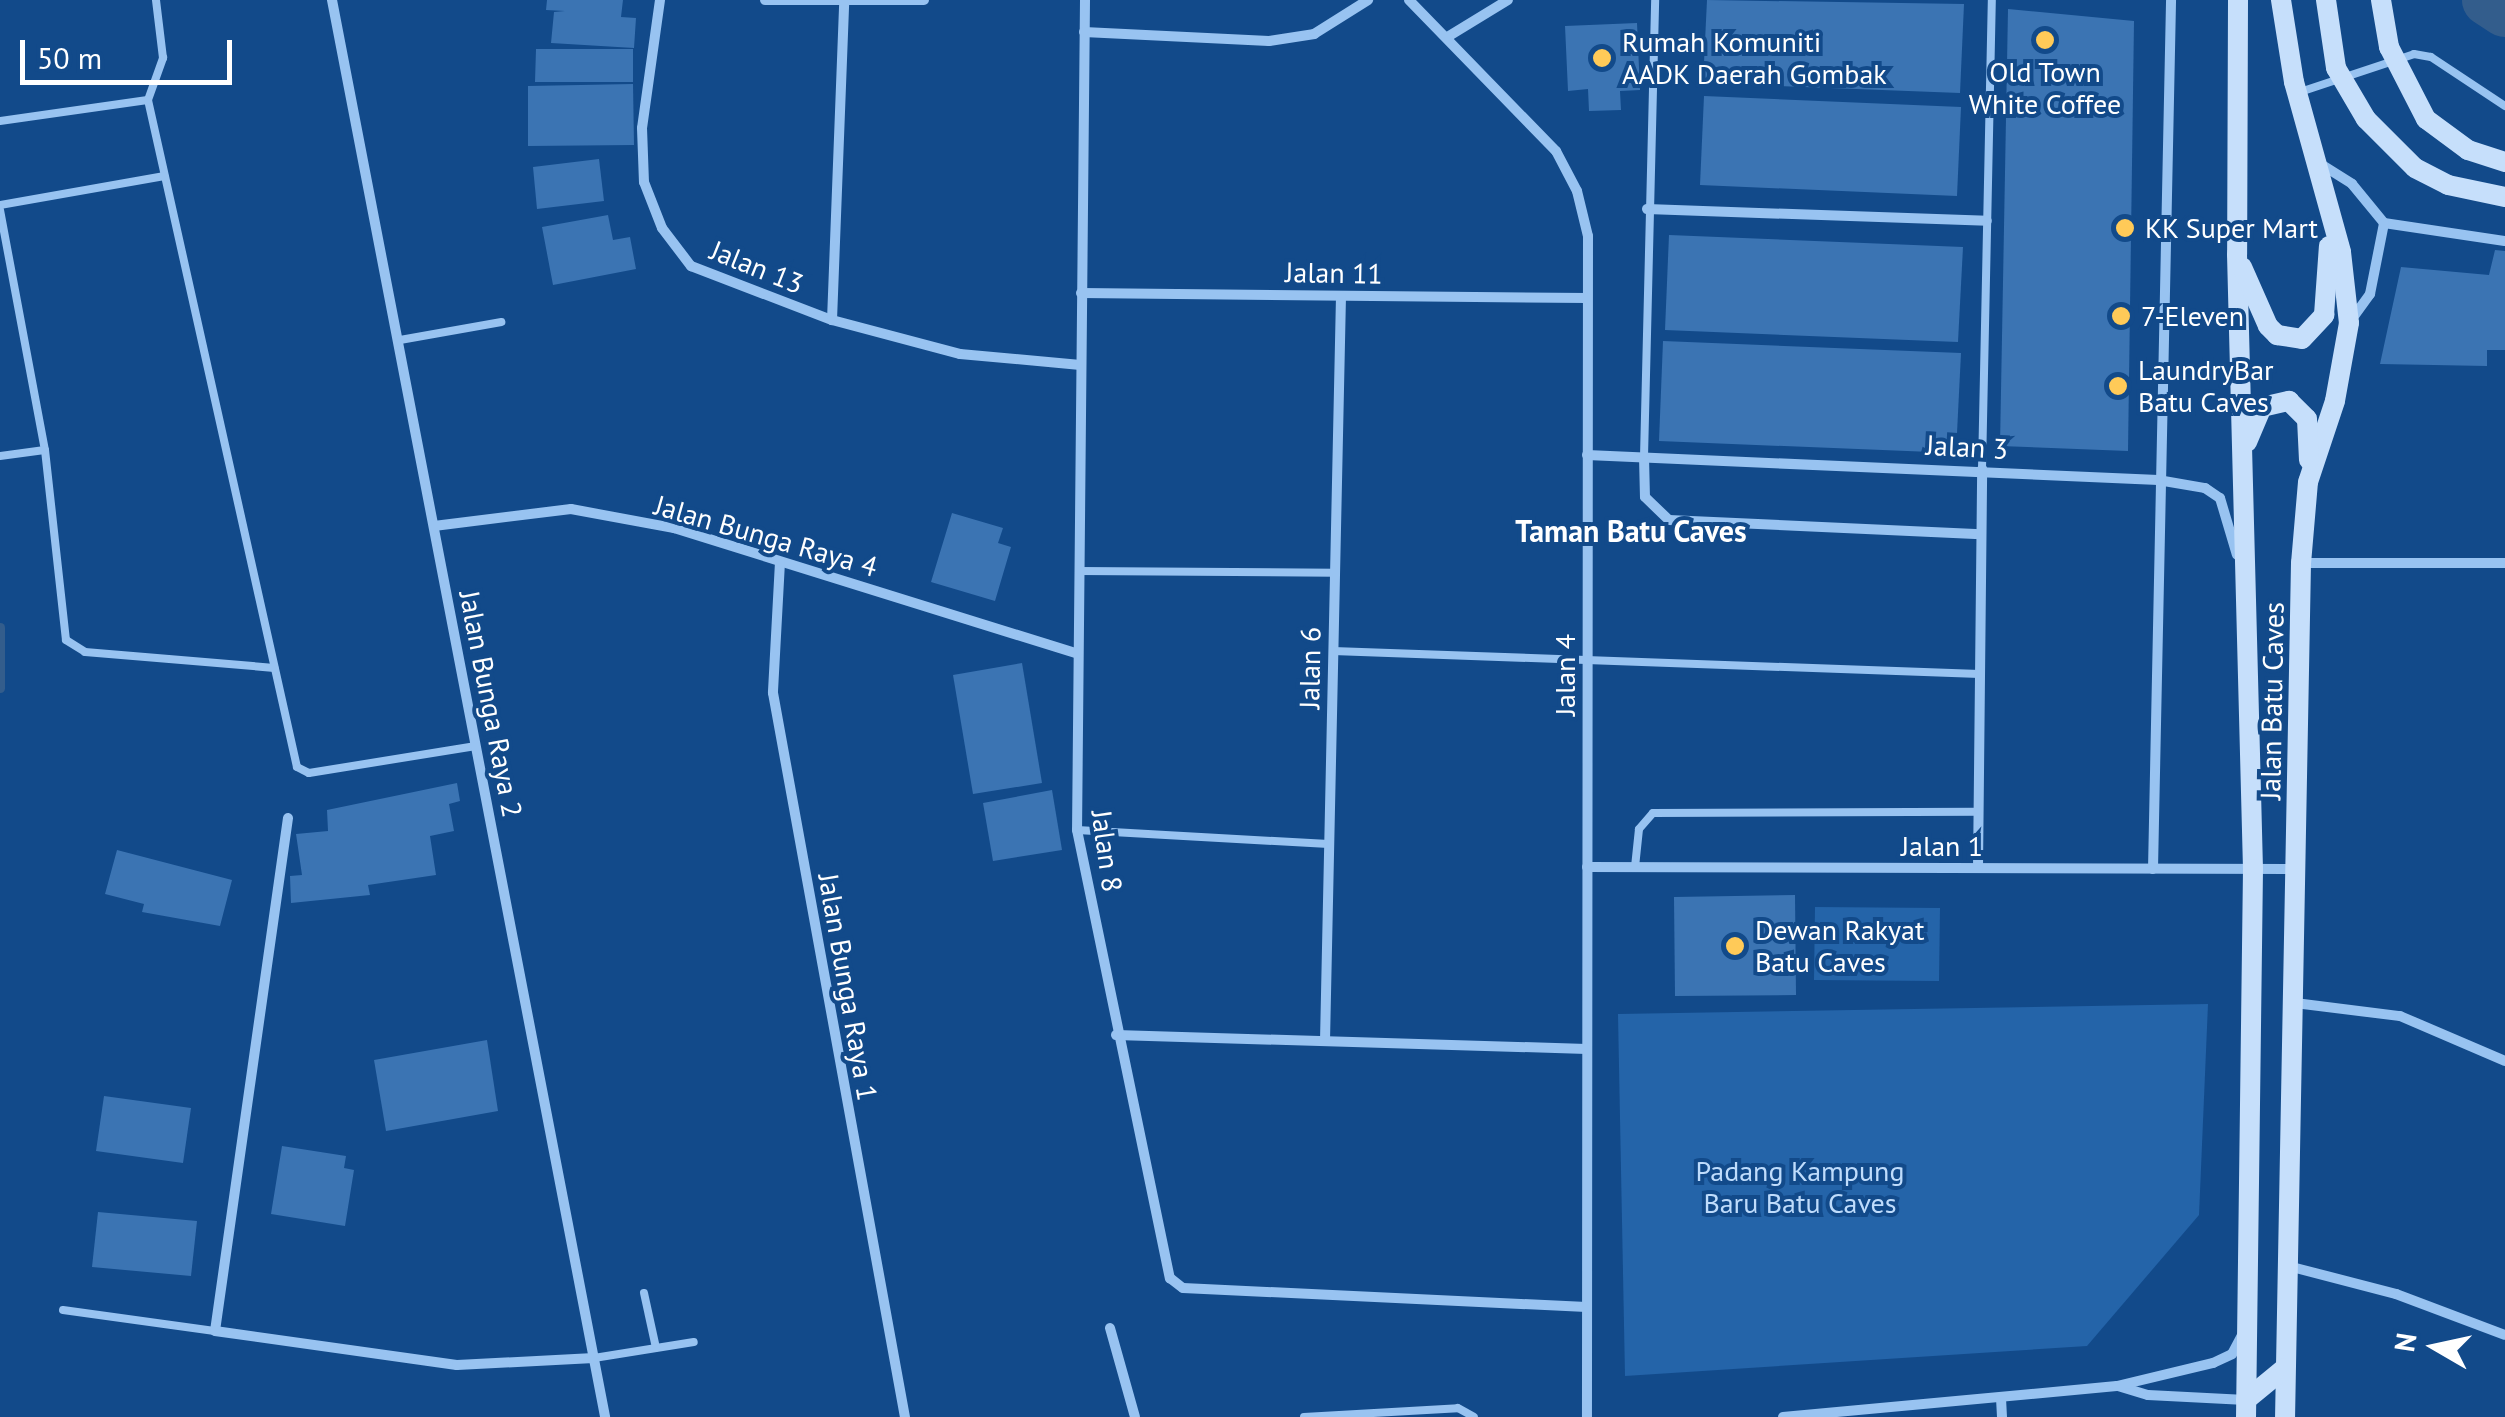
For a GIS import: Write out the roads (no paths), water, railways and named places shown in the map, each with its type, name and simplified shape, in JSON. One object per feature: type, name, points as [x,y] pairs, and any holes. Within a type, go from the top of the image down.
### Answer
[{"type":"main road","name":"Jalan Batu Caves","points":[[2238,0],[2236,254],[2252,869],[2246,1409]]},
{"type":"main road","name":"Jalan Batu Caves","points":[[2280,0],[2297,92],[2341,252],[2349,323],[2335,401],[2308,482],[2301,563],[2296,1003],[2285,1417]]},
{"type":"main road","points":[[2326,0],[2336,68],[2366,119],[2415,168],[2448,185],[2505,197]]},
{"type":"main road","points":[[2381,0],[2389,46],[2426,119],[2468,150],[2505,162]]},
{"type":"main road","points":[[2236,254],[2268,326],[2277,335],[2302,339],[2319,326],[2328,303],[2330,220]]},
{"type":"main road","points":[[2243,454],[2262,407],[2289,400],[2307,419],[2308,482]]},
{"type":"main road","points":[[2246,1409],[2285,1368]]},
{"type":"street","name":"Jalan Bunga Raya 2","points":[[332,0],[605,1417]]},
{"type":"street","name":"Jalan 13","points":[[660,0],[642,128],[644,182],[662,228],[691,266],[832,320],[960,354],[1080,365]]},
{"type":"street","points":[[766,0],[844,4],[924,0]]},
{"type":"street","name":"Jalan 8","points":[[1084,0],[1077,830],[1116,1035],[1170,1278],[1183,1288],[1587,1307]]},
{"type":"street","points":[[1084,32],[1269,41],[1314,34],[1368,0]]},
{"type":"street","name":"Jalan 4","points":[[1409,0],[1449,36],[1556,151],[1577,191],[1588,236],[1587,1417]]},
{"type":"street","points":[[1449,36],[1508,0]]},
{"type":"street","points":[[2153,868],[2170,0]]},
{"type":"street","points":[[832,320],[844,4]]},
{"type":"street","points":[[2319,164],[2352,184],[2384,223],[2505,241]]},
{"type":"street","points":[[1648,209],[1987,222]]},
{"type":"street","points":[[2349,323],[2370,294],[2384,223]]},
{"type":"street","name":"Jalan 11","points":[[1081,293],[1588,298]]},
{"type":"street","name":"Jalan 6","points":[[1325,1042],[1341,296]]},
{"type":"street","name":"Jalan 3","points":[[1588,455],[1982,469],[2158,480],[2205,488],[2220,498],[2247,615]]},
{"type":"street","points":[[1644,458],[1645,497],[1669,520],[1981,534]]},
{"type":"street","points":[[1978,868],[1982,469]]},
{"type":"street","name":"Jalan Bunga Raya 4","points":[[434,526],[571,509],[674,528],[1078,654]]},
{"type":"street","name":"Jalan Bunga Raya 1","points":[[780,562],[772,693],[905,1417]]},
{"type":"street","points":[[2301,563],[2505,562]]},
{"type":"street","points":[[288,818],[215,1330],[457,1365],[594,1358]]},
{"type":"street","name":"Jalan 1","points":[[1587,867],[2298,869]]},
{"type":"street","points":[[2296,1003],[2400,1016],[2505,1060]]},
{"type":"street","points":[[1116,1035],[1587,1049]]},
{"type":"street","points":[[2287,1266],[2396,1294],[2505,1335]]},
{"type":"street","points":[[1783,1417],[2117,1386],[2213,1363],[2232,1354],[2246,1327]]},
{"type":"street","points":[[1110,1328],[1135,1417]]},
{"type":"street","points":[[2117,1386],[2148,1395],[2246,1409]]},
{"type":"street","points":[[2001,1398],[2002,1417]]},
{"type":"lane","points":[[156,0],[163,58],[148,100],[297,767],[309,773],[476,746]]},
{"type":"lane","points":[[1644,458],[1656,0]]},
{"type":"lane","points":[[1982,469],[1992,0]]},
{"type":"lane","points":[[2297,92],[2414,54],[2431,57],[2504,106]]},
{"type":"lane","points":[[0,121],[148,100]]},
{"type":"lane","points":[[164,176],[0,207],[45,450],[66,640],[85,652],[274,668]]},
{"type":"lane","points":[[400,340],[501,322]]},
{"type":"lane","points":[[0,456],[45,450]]},
{"type":"lane","points":[[1079,570],[1335,573]]},
{"type":"lane","points":[[1334,651],[1980,674]]},
{"type":"lane","points":[[1635,867],[1639,829],[1653,812],[1978,812]]},
{"type":"lane","points":[[1077,830],[1329,844]]},
{"type":"lane","points":[[644,1293],[656,1348]]},
{"type":"lane","points":[[64,1310],[215,1330]]},
{"type":"lane","points":[[594,1358],[694,1342]]},
{"type":"lane","points":[[1304,1417],[1458,1408],[1474,1417]]},
{"type":"waterway","points":[[2488,0],[2505,11]]},
{"type":"waterway","points":[[0,627],[0,688]]},
{"type":"place","name":"Old Town White Coffee","points":[[2045,40]]},
{"type":"place","name":"Rumah Komuniti AADK Daerah Gombak","points":[[1602,58]]},
{"type":"place","name":"KK Super Mart","points":[[2125,228]]},
{"type":"place","name":"7-Eleven","points":[[2121,316]]},
{"type":"place","name":"LaundryBar Batu Caves","points":[[2118,386]]},
{"type":"place","name":"Dewan Rakyat Batu Caves","points":[[1735,946]]},
{"type":"district","name":"Taman Batu Caves","points":[[1631,531]]},
{"type":"park label","name":"Padang Kampung Baru Batu Caves","points":[[1800,1187]]}]
